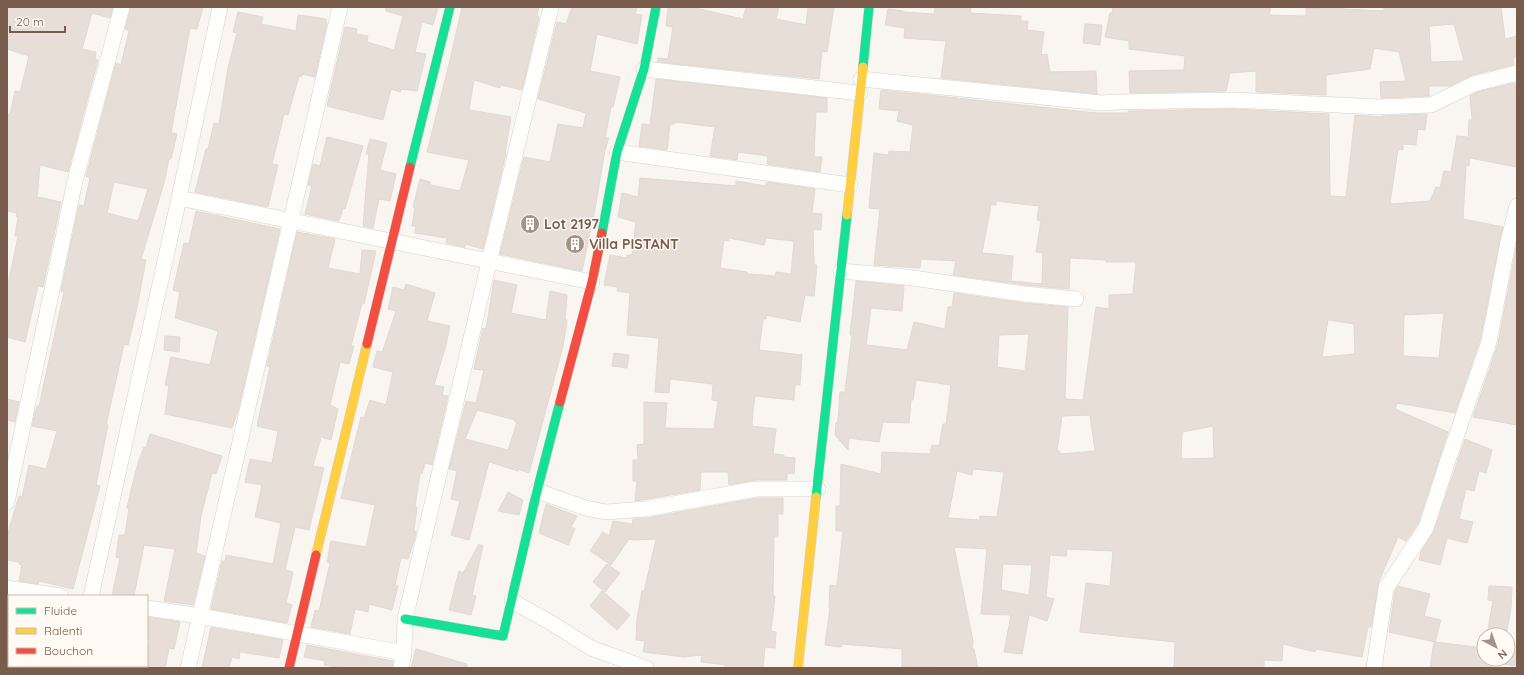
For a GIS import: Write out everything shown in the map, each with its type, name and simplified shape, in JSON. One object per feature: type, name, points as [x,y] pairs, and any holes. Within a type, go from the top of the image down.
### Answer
[{"type":"street","points":[[7,502],[75,181],[122,7]]},
{"type":"street","points":[[91,595],[180,198],[220,7]]},
{"type":"street","points":[[188,668],[340,7]]},
{"type":"street","points":[[289,668],[337,464],[450,7]]},
{"type":"street","points":[[400,668],[404,653],[405,619],[551,7]]},
{"type":"street","points":[[405,619],[503,636],[537,491],[592,282],[608,211],[617,152],[644,70],[656,7]]},
{"type":"street","points":[[798,668],[869,7]]},
{"type":"street","points":[[644,70],[1101,103],[1233,100],[1379,107],[1431,105],[1474,84],[1517,73]]},
{"type":"street","points":[[617,152],[850,185]]},
{"type":"street","points":[[180,198],[592,282]]},
{"type":"street","points":[[1374,668],[1386,588],[1426,528],[1489,342],[1508,242],[1517,206]]},
{"type":"street","points":[[841,271],[906,277],[1024,294],[1076,299]]},
{"type":"street","points":[[537,491],[586,508],[606,512],[645,509],[756,490],[818,489]]},
{"type":"street","points":[[7,588],[54,595]]},
{"type":"street","points":[[512,601],[591,648],[646,668]]},
{"type":"street","points":[[148,608],[200,616],[404,653]]},
{"type":"building","points":[[7,7],[113,7],[110,18],[92,13],[82,49],[96,52],[95,59],[98,60],[68,172],[40,165],[37,197],[61,202],[43,287],[38,286],[25,342],[7,337],[7,280],[9,280],[18,236],[15,236],[18,217],[16,216],[17,213],[7,211],[7,114],[10,115],[15,91],[20,92],[29,56],[7,49]]},
{"type":"building","points":[[131,7],[203,7],[197,29],[190,28],[171,133],[177,134],[141,259],[146,260],[136,312],[128,345],[124,344],[106,425],[108,425],[96,485],[100,486],[73,589],[39,581],[38,584],[19,581],[22,565],[19,564],[19,562],[7,560],[7,541],[19,496],[22,497],[29,465],[46,469],[57,431],[32,426],[37,406],[39,406],[64,292],[61,291],[79,205],[84,206],[90,178],[86,176],[116,63],[121,65],[129,31],[125,29]],"holes":[[[114,182],[148,189],[138,221],[107,213]]]},
{"type":"building","points":[[386,7],[438,7],[433,25],[422,22],[415,52],[426,54],[417,91],[401,89],[400,92],[391,89],[383,120],[327,106],[345,27],[357,29],[356,34],[368,36],[367,42],[394,50],[403,16],[386,11]]},
{"type":"building","points":[[462,7],[539,7],[537,16],[539,17],[522,90],[501,85],[500,88],[474,80],[469,110],[511,117],[506,153],[483,249],[465,244],[465,247],[446,243],[447,238],[415,233],[416,226],[412,226],[415,207],[413,207],[420,179],[430,182],[430,185],[460,191],[469,160],[427,152]]},
{"type":"building","points":[[572,7],[637,7],[635,14],[642,15],[637,44],[597,34],[590,71],[620,77],[613,107],[611,107],[605,138],[609,138],[605,150],[582,271],[500,254],[524,157],[550,162],[558,124],[583,128],[586,113],[538,99],[557,22],[566,24]]},
{"type":"building","points":[[668,7],[691,7],[743,19],[746,7],[779,7],[776,19],[806,25],[808,7],[834,7],[827,52],[822,51],[819,79],[658,62],[658,58],[668,59],[673,27],[666,26]]},
{"type":"building","points":[[935,7],[971,7],[970,13],[1021,16],[1021,21],[1028,21],[1027,30],[1044,32],[1041,55],[1047,54],[1050,72],[1096,71],[1097,94],[941,78],[946,41],[904,38],[905,28],[885,25],[888,9],[903,12],[934,14]]},
{"type":"building","points":[[1113,7],[1271,7],[1269,15],[1306,16],[1306,8],[1326,9],[1326,7],[1384,11],[1384,7],[1501,7],[1505,39],[1517,36],[1517,57],[1513,58],[1513,65],[1472,75],[1450,86],[1429,86],[1429,96],[1381,98],[1380,82],[1406,81],[1399,52],[1374,48],[1370,69],[1326,75],[1326,95],[1256,92],[1256,71],[1230,73],[1226,91],[1130,93],[1129,71],[1184,70],[1185,56],[1129,49],[1129,41],[1105,37],[1110,13],[1112,13]],"holes":[[[1454,24],[1464,61],[1431,62],[1429,26]]]},
{"type":"building","points":[[238,12],[263,17],[261,24],[296,31],[298,15],[326,19],[327,23],[315,77],[302,74],[301,77],[299,76],[288,115],[284,114],[272,164],[278,165],[268,207],[195,192],[214,123],[219,124],[228,68],[237,33],[233,32]]},
{"type":"building","points":[[1085,24],[1102,25],[1100,45],[1083,43]]},
{"type":"building","points":[[656,79],[827,98],[827,112],[816,112],[814,157],[822,157],[820,172],[767,164],[768,156],[738,152],[737,160],[710,156],[715,127],[675,122],[674,124],[670,124],[667,150],[639,146],[642,124],[650,125]]},
{"type":"building","points":[[1515,83],[1517,106],[1517,167],[1470,158],[1469,166],[1466,165],[1463,219],[1503,227],[1480,340],[1455,413],[1397,403],[1395,409],[1448,432],[1418,524],[1406,541],[1398,537],[1379,581],[1371,627],[1368,627],[1362,657],[1316,649],[1315,652],[1283,644],[1282,661],[1264,660],[1264,668],[1174,668],[1175,642],[1080,632],[1086,583],[1110,586],[1113,551],[1067,549],[1066,556],[1050,555],[1046,597],[1054,599],[1047,621],[1029,615],[1022,654],[1004,652],[1011,615],[981,614],[987,549],[954,547],[973,641],[972,649],[974,649],[978,668],[902,667],[902,649],[842,644],[841,647],[825,645],[830,608],[830,585],[837,586],[843,531],[836,531],[836,506],[840,506],[841,464],[881,474],[882,452],[930,454],[932,445],[939,446],[943,424],[946,424],[951,385],[916,380],[913,400],[911,400],[909,423],[883,422],[879,442],[849,438],[848,450],[835,435],[836,423],[838,421],[840,392],[845,392],[852,335],[850,335],[856,281],[904,286],[902,311],[871,308],[866,345],[907,350],[914,322],[945,329],[948,307],[952,307],[954,293],[1023,303],[1068,307],[1065,399],[1083,400],[1096,307],[1109,309],[1109,295],[1133,294],[1136,262],[1106,262],[1106,260],[1070,258],[1069,289],[1025,285],[953,275],[956,261],[921,259],[920,268],[874,265],[880,209],[869,208],[874,153],[888,155],[889,151],[910,152],[913,125],[897,121],[899,111],[879,109],[881,90],[1097,113],[1233,109],[1329,114],[1330,196],[1346,197],[1355,115],[1382,117],[1381,116],[1427,114],[1425,130],[1418,129],[1416,145],[1403,144],[1403,150],[1398,149],[1390,204],[1430,201],[1436,187],[1440,188],[1444,171],[1451,172],[1457,136],[1467,137],[1468,140],[1469,120],[1472,120],[1470,96],[1477,92]],"holes":[[[996,201],[1039,206],[1037,220],[1041,221],[1036,252],[1043,253],[1042,284],[1011,281],[1013,256],[982,253],[991,205],[996,205]],[[1444,313],[1439,358],[1403,356],[1404,315]],[[1328,320],[1354,324],[1355,354],[1322,357]],[[1029,334],[1025,371],[997,367],[999,335]],[[1090,415],[1095,451],[1060,454],[1060,451],[1057,451],[1062,416]],[[1213,426],[1214,458],[1181,459],[1182,432]],[[973,469],[1004,472],[997,517],[980,516],[980,520],[948,518],[957,471],[972,475]],[[1003,564],[1032,565],[1029,595],[1001,590]]]},
{"type":"building","points":[[327,137],[363,146],[345,209],[343,208],[339,221],[305,214],[312,186],[308,185],[313,164],[320,166]]},
{"type":"building","points":[[370,139],[387,143],[380,170],[396,174],[390,201],[379,199],[373,228],[363,226],[369,154],[366,154]]},
{"type":"building","points":[[640,178],[736,186],[736,181],[766,186],[766,182],[815,189],[812,213],[822,214],[821,230],[813,229],[814,265],[817,265],[814,296],[805,295],[800,322],[766,315],[766,319],[763,319],[759,350],[802,355],[800,385],[795,385],[794,400],[755,396],[753,410],[752,426],[776,429],[773,454],[795,458],[794,474],[787,473],[787,480],[756,480],[729,485],[728,472],[701,472],[700,490],[635,501],[637,481],[633,481],[633,460],[638,460],[637,445],[644,444],[644,402],[667,403],[665,428],[714,429],[718,401],[712,400],[713,384],[670,379],[669,393],[655,392],[659,338],[627,335],[630,293],[617,291],[618,287],[604,285],[610,255],[627,258],[627,255],[632,255],[636,222],[618,217],[622,193],[638,197]],"holes":[[[729,238],[764,245],[766,238],[794,241],[791,274],[776,272],[775,276],[747,274],[747,272],[720,268],[724,240],[728,241]]]},
{"type":"building","points":[[196,211],[280,229],[239,407],[232,428],[165,414],[169,386],[165,385],[171,357],[210,365],[218,331],[175,318],[180,292],[173,290],[184,243],[189,244]]},
{"type":"building","points":[[297,232],[335,239],[328,268],[360,274],[362,250],[376,251],[364,304],[362,303],[351,346],[354,346],[349,364],[340,362],[330,405],[338,409],[331,440],[321,437],[313,466],[324,468],[309,530],[295,527],[285,570],[293,572],[286,603],[292,605],[287,623],[211,609],[222,561],[225,562],[226,555],[273,564],[281,523],[255,517],[262,485],[245,482],[250,459],[272,463],[278,431],[257,426],[270,367],[267,366]]},
{"type":"building","points":[[1517,243],[1517,425],[1473,417],[1498,344]]},
{"type":"building","points":[[494,280],[517,285],[511,313],[546,320],[550,291],[567,295],[565,319],[567,320],[563,346],[529,473],[489,462],[469,540],[451,535],[460,501],[451,499],[457,471],[449,469],[466,401],[476,403],[484,370],[474,369],[483,328],[486,329]],"holes":[[[477,410],[515,420],[515,422],[517,422],[508,450],[465,439]]]},
{"type":"building","points":[[406,284],[435,293],[427,321],[450,326],[434,385],[444,387],[442,395],[448,396],[432,465],[425,463],[422,474],[420,473],[415,507],[417,507],[414,531],[416,532],[415,538],[408,559],[401,558],[395,585],[398,586],[392,610],[369,604],[368,612],[355,609],[350,634],[311,627],[315,610],[319,611],[330,563],[327,562],[331,541],[366,547],[375,505],[341,498],[361,417],[364,418],[370,400],[386,405],[393,372],[373,367],[377,351],[382,352],[383,350],[396,311],[388,309],[393,287],[404,290]]},
{"type":"building","points":[[165,336],[180,337],[179,352],[164,350]]},
{"type":"building","points":[[614,353],[629,355],[627,368],[612,366]]},
{"type":"building","points":[[7,399],[19,402],[15,422],[7,420]]},
{"type":"building","points":[[150,434],[222,456],[216,474],[212,473],[201,516],[196,553],[205,556],[193,605],[164,601],[175,549],[144,545],[134,595],[112,595],[120,558],[116,557],[119,535],[125,535],[129,508],[127,508],[130,494],[138,463],[144,447],[146,448]]},
{"type":"building","points":[[1465,439],[1492,450],[1486,473],[1479,471],[1474,491],[1466,489],[1459,519],[1473,522],[1467,543],[1447,538],[1440,565],[1419,560],[1421,552],[1434,531]]},
{"type":"building","points":[[508,492],[523,500],[519,515],[498,511]]},
{"type":"building","points":[[757,498],[783,498],[783,514],[778,514],[778,536],[774,536],[773,595],[775,596],[771,631],[776,632],[775,648],[765,647],[763,668],[723,668],[727,665],[701,662],[702,655],[684,657],[643,652],[645,641],[636,640],[637,619],[642,590],[644,592],[656,539],[629,539],[611,565],[590,551],[603,532],[609,536],[613,521],[632,524],[633,519],[647,518]]},
{"type":"building","points":[[546,504],[577,516],[571,527],[575,529],[568,545],[539,533]]},
{"type":"building","points":[[479,544],[483,546],[472,595],[476,596],[471,615],[449,610],[459,571],[463,573]]},
{"type":"building","points":[[607,564],[620,573],[605,592],[593,582]]},
{"type":"building","points":[[1398,586],[1430,594],[1424,616],[1441,620],[1435,642],[1389,632],[1395,591]]},
{"type":"building","points":[[1489,586],[1512,587],[1511,608],[1507,627],[1488,627],[1493,601],[1488,600]]},
{"type":"building","points":[[602,591],[630,615],[617,630],[590,606]]},
{"type":"building","points":[[148,617],[180,622],[174,649],[169,648],[165,668],[145,668],[148,667],[148,651],[150,640],[148,639]]},
{"type":"building","points":[[211,627],[283,640],[279,658],[240,652],[239,659],[232,657],[229,668],[202,668]]},
{"type":"building","points":[[1434,642],[1476,647],[1476,667],[1492,667],[1492,668],[1430,668]]},
{"type":"building","points":[[307,645],[393,661],[392,668],[342,668],[324,665],[325,661],[304,657]]},
{"type":"building","points":[[416,649],[467,664],[467,668],[411,668]]},
{"type":"building","points":[[1516,651],[1517,651],[1516,666]]},
{"type":"traffic: fast","points":[[410,167],[450,7]]},
{"type":"traffic: fast","points":[[602,233],[617,152],[644,69],[656,7]]},
{"type":"traffic: fast","points":[[863,67],[869,7]]},
{"type":"traffic: fast","points":[[816,497],[847,215]]},
{"type":"traffic: fast","points":[[405,619],[503,636],[537,491],[560,402]]},
{"type":"traffic: slow","points":[[847,215],[863,67]]},
{"type":"traffic: slow","points":[[316,555],[367,344]]},
{"type":"traffic: slow","points":[[798,668],[816,497]]},
{"type":"traffic: jam","points":[[367,344],[410,167]]},
{"type":"traffic: jam","points":[[560,402],[592,282],[602,233]]},
{"type":"traffic: jam","points":[[289,668],[316,555]]},
{"type":"place","name":"Lot 2197","points":[[530,224]]},
{"type":"place","name":"Villa PISTANT","points":[[575,244]]}]
